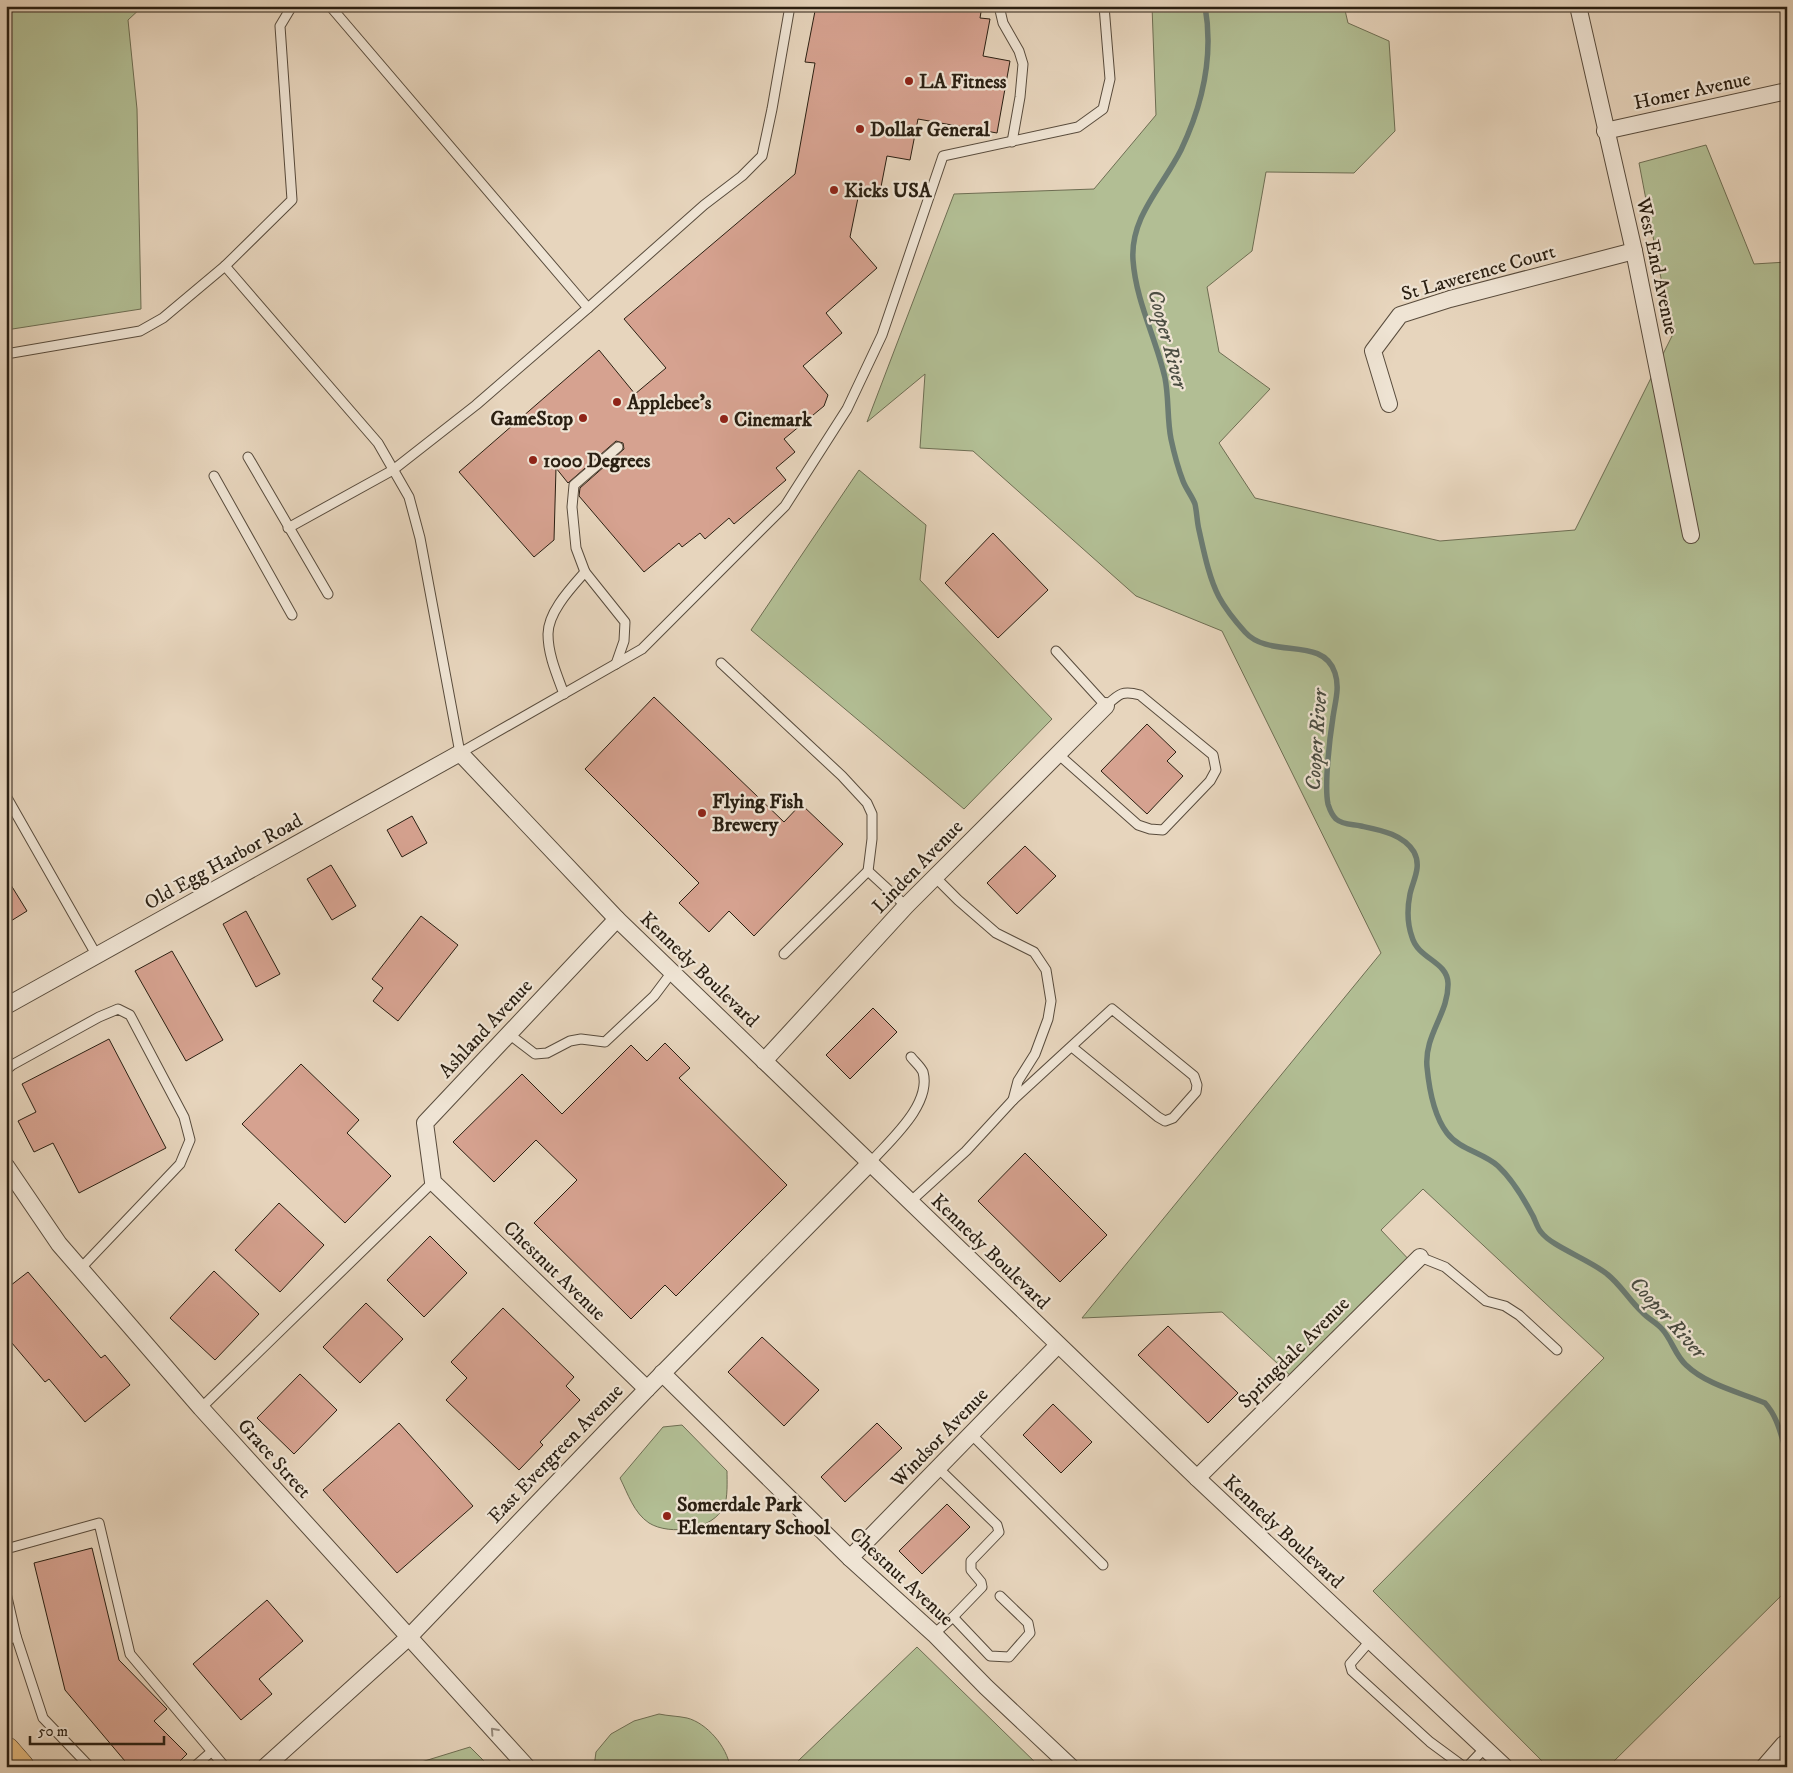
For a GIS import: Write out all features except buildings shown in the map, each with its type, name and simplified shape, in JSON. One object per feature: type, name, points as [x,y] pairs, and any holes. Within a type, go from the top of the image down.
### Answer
[{"type":"highway","points":[[6,1751],[20,1767]]},
{"type":"street","name":"West End Avenue","points":[[1578,6],[1634,251],[1691,535]]},
{"type":"street","name":"Homer Avenue","points":[[1605,130],[1787,92]]},
{"type":"street","name":"St Lawerence Court","points":[[1389,404],[1373,351],[1400,314],[1634,251]]},
{"type":"street","name":"Linden Avenue","points":[[764,1061],[906,906],[1106,706]]},
{"type":"street","name":"Kennedy Boulevard","points":[[460,753],[617,919],[1197,1478],[1505,1767]]},
{"type":"street","name":"Old Egg Harbor Road","points":[[6,1006],[460,753]]},
{"type":"street","name":"Ashland Avenue","points":[[433,1182],[425,1123],[617,919]]},
{"type":"street","name":"East Evergreen Avenue","points":[[265,1767],[409,1637],[662,1373],[870,1162]]},
{"type":"street","name":"Grace Street","points":[[6,1166],[59,1244],[80,1269],[201,1408],[526,1767]]},
{"type":"street","name":"Chestnut Avenue","points":[[433,1182],[647,1389]]},
{"type":"street","name":"Springdale Avenue","points":[[1197,1478],[1420,1257]]},
{"type":"street","name":"Windsor Avenue","points":[[850,1558],[1058,1345]]},
{"type":"street","name":"Chestnut Avenue","points":[[662,1373],[850,1558],[934,1634],[986,1687],[1071,1767]]},
{"type":"street","points":[[1764,1767],[1784,1744]]},
{"type":"lane","points":[[6,354],[140,331],[163,318],[225,266],[292,200],[280,26],[292,6]]},
{"type":"lane","points":[[330,6],[588,308]]},
{"type":"lane","points":[[288,528],[394,470],[476,405],[704,205],[742,176],[762,156],[790,6]]},
{"type":"lane","points":[[999,6],[1003,23],[1019,52],[1023,64],[1012,142]]},
{"type":"lane","points":[[225,266],[378,443],[409,497],[420,538],[460,753],[642,649],[785,506],[847,409],[882,335],[943,156],[1078,127],[1103,109],[1110,79],[1104,6]]},
{"type":"lane","points":[[616,664],[624,641],[625,622],[585,572],[576,548],[572,507],[574,485],[618,447]]},
{"type":"lane","points":[[248,457],[328,594]]},
{"type":"lane","points":[[214,476],[292,615]]},
{"type":"lane","points":[[564,694],[552,663],[548,633],[554,614],[567,592],[585,572]]},
{"type":"lane","points":[[1056,651],[1106,706],[1119,694],[1129,692],[1140,695],[1213,755],[1216,770],[1210,782],[1163,830],[1150,829],[1138,825],[1058,754]]},
{"type":"lane","points":[[722,663],[842,776],[867,803],[872,814],[872,839],[868,871],[784,954]]},
{"type":"lane","points":[[6,796],[97,956]]},
{"type":"lane","points":[[868,871],[906,906]]},
{"type":"lane","points":[[935,877],[996,933],[1034,952],[1046,970],[1051,1001],[1048,1019],[1035,1054],[1018,1080],[1013,1100]]},
{"type":"lane","points":[[509,1034],[535,1054],[547,1053],[570,1041],[605,1042],[654,996],[672,972]]},
{"type":"lane","points":[[6,1070],[99,1017],[118,1009],[130,1015],[184,1117],[190,1140],[180,1164],[80,1269]]},
{"type":"lane","points":[[910,1202],[966,1151],[1013,1100],[1112,1009],[1194,1076],[1197,1085],[1196,1092],[1173,1118],[1165,1121],[1072,1047]]},
{"type":"lane","points":[[870,1162],[910,1119],[923,1093],[923,1072],[911,1057]]},
{"type":"lane","points":[[201,1408],[433,1182]]},
{"type":"lane","points":[[1420,1257],[1445,1267],[1486,1301],[1505,1306],[1519,1315],[1556,1350]]},
{"type":"lane","points":[[971,1434],[1103,1565]]},
{"type":"lane","points":[[934,1634],[982,1587],[981,1582],[971,1570],[971,1561],[999,1532],[997,1525],[938,1468]]},
{"type":"lane","points":[[6,1549],[99,1523],[130,1654],[225,1767]]},
{"type":"lane","points":[[6,1593],[16,1636],[43,1718],[88,1766]]},
{"type":"lane","points":[[953,1617],[990,1656],[1009,1657],[1030,1633],[1028,1623],[1000,1596]]},
{"type":"lane","points":[[6,1641],[16,1636]]},
{"type":"lane","points":[[1370,1641],[1350,1664],[1352,1671],[1430,1742],[1466,1767],[1485,1748]]},
{"type":"lane","points":[[194,1767],[211,1752]]},
{"type":"green space","points":[[6,6],[143,6],[128,20],[137,109],[141,309],[6,330]]},
{"type":"green space","points":[[1152,6],[1344,6],[1348,23],[1389,41],[1395,131],[1354,173],[1266,172],[1252,251],[1207,287],[1219,352],[1270,389],[1219,443],[1255,498],[1440,541],[1575,530],[1672,336],[1639,163],[1706,145],[1754,264],[1787,262],[1787,1590],[1608,1767],[1548,1767],[1373,1591],[1604,1358],[1423,1189],[1381,1230],[1413,1264],[1293,1378],[1222,1312],[1082,1318],[1381,953],[1222,631],[1136,596],[973,451],[920,448],[925,374],[867,422],[954,194],[1094,189],[1156,115]]},
{"type":"green space","points":[[859,470],[926,525],[920,580],[1052,719],[964,809],[751,630]]},
{"type":"green space","points":[[682,1425],[727,1471],[727,1489],[724,1506],[711,1521],[679,1530],[658,1527],[644,1519],[632,1503],[620,1478],[663,1427]]},
{"type":"green space","points":[[917,1647],[1040,1767],[792,1767],[798,1761]]},
{"type":"green space","points":[[659,1714],[687,1718],[709,1730],[725,1752],[730,1767],[594,1767],[596,1752],[611,1734],[634,1721]]},
{"type":"green space","points":[[470,1747],[490,1767],[405,1767]]},
{"type":"waterway","name":"Cooper River","points":[[1205,6],[1208,44],[1205,80],[1201,98],[1181,150],[1142,216],[1133,244],[1133,260],[1138,291],[1165,378],[1173,450],[1183,481],[1195,504],[1198,527],[1215,590],[1235,620],[1245,632],[1256,640],[1268,645],[1319,654],[1329,661],[1335,673],[1337,684],[1327,773],[1327,796],[1331,812],[1336,819],[1342,822],[1376,829],[1397,837],[1404,841],[1414,852],[1417,868],[1408,905],[1410,932],[1420,950],[1443,970],[1448,983],[1445,1004],[1427,1055],[1431,1093],[1435,1110],[1442,1126],[1452,1139],[1498,1166],[1517,1190],[1541,1232],[1553,1242],[1612,1278],[1637,1307],[1662,1329],[1679,1357],[1694,1372],[1713,1383],[1765,1403],[1776,1421],[1787,1454]]},
{"type":"place","name":"LA Fitness","points":[[909,81]]},
{"type":"place","name":"Dollar General","points":[[860,129]]},
{"type":"place","name":"Kicks USA","points":[[834,190]]},
{"type":"place","name":"Applebee's","points":[[617,402]]},
{"type":"place","name":"GameStop","points":[[583,418]]},
{"type":"place","name":"Cinemark","points":[[724,419]]},
{"type":"place","name":"1000 Degrees","points":[[533,460]]},
{"type":"place","name":"Flying Fish Brewery","points":[[702,813]]},
{"type":"place","name":"Somerdale Park Elementary School","points":[[667,1516]]}]
